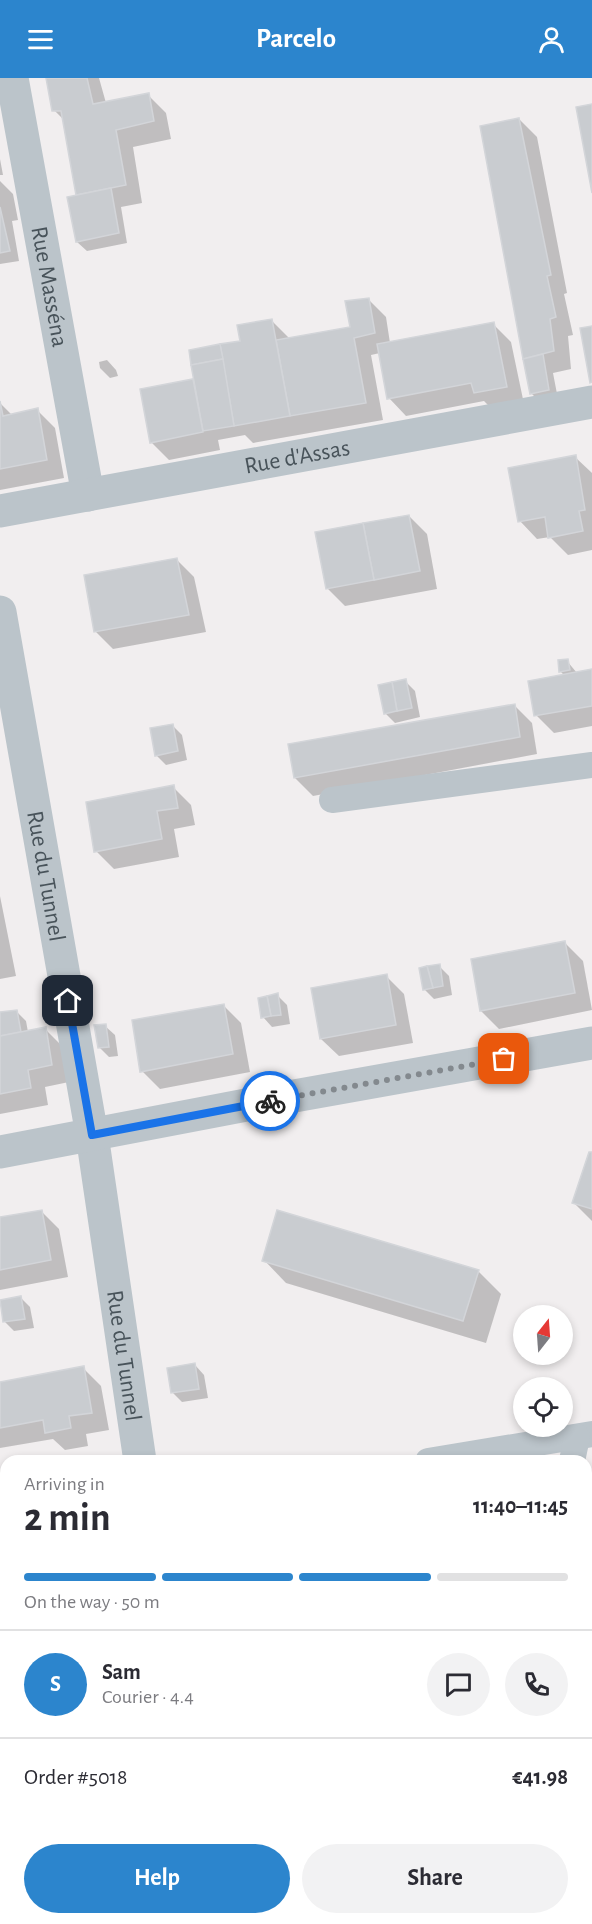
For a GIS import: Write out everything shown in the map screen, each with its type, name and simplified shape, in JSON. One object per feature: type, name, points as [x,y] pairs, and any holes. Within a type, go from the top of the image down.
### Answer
[{"type":"street","name":"Rue Masséna","points":[[12,78],[88,495]]},
{"type":"street","name":"Rue d'Assas","points":[[0,511],[592,402]]},
{"type":"street","name":"Rue du Tunnel","points":[[0,612],[92,1135],[139,1455]]},
{"type":"street","points":[[0,1152],[283,1098],[592,1043]]},
{"type":"lane","points":[[332,800],[592,765]]},
{"type":"lane","points":[[482,1455],[580,1444]]},
{"type":"building","points":[[46,78],[87,78],[93,104],[149,93],[154,121],[116,130],[126,185],[76,195],[61,111],[52,111]]},
{"type":"building","points":[[592,104],[592,193],[576,107]]},
{"type":"building","points":[[519,118],[551,275],[547,276],[556,317],[550,319],[554,351],[523,359],[480,126]]},
{"type":"building","points":[[111,188],[119,233],[76,242],[67,197]]},
{"type":"building","points":[[0,207],[10,251],[0,253]]},
{"type":"building","points":[[369,298],[375,333],[354,338],[366,403],[290,416],[276,340],[350,327],[345,301]]},
{"type":"building","points":[[272,319],[290,416],[234,426],[220,344],[240,341],[237,325]]},
{"type":"building","points":[[494,322],[507,387],[474,393],[471,383],[387,399],[377,344]]},
{"type":"building","points":[[592,326],[592,382],[590,383],[580,328]]},
{"type":"building","points":[[220,344],[223,359],[191,365],[189,350]]},
{"type":"building","points":[[543,354],[549,390],[530,394],[523,359]]},
{"type":"building","points":[[223,359],[234,426],[203,431],[191,365]]},
{"type":"building","points":[[193,379],[203,432],[150,443],[140,389]]},
{"type":"building","points":[[0,401],[3,416],[38,408],[47,460],[0,469]]},
{"type":"building","points":[[576,455],[585,510],[579,511],[583,531],[548,538],[545,517],[518,522],[508,468]]},
{"type":"building","points":[[409,515],[420,571],[374,580],[363,523]]},
{"type":"building","points":[[363,523],[374,580],[326,589],[315,532]]},
{"type":"building","points":[[177,558],[189,615],[94,632],[84,575]]},
{"type":"building","points":[[568,659],[570,670],[559,672],[558,660]]},
{"type":"building","points":[[592,669],[592,706],[534,716],[528,681]]},
{"type":"building","points":[[406,679],[412,708],[397,711],[392,682]]},
{"type":"building","points":[[392,682],[397,711],[384,714],[378,685]]},
{"type":"building","points":[[515,704],[520,737],[294,778],[288,744]]},
{"type":"building","points":[[173,724],[178,751],[155,756],[150,728]]},
{"type":"building","points":[[174,785],[178,808],[157,811],[162,839],[94,852],[86,802]]},
{"type":"building","points":[[565,941],[575,993],[480,1011],[471,959]]},
{"type":"building","points":[[440,964],[443,986],[433,988],[427,966]]},
{"type":"building","points":[[427,966],[433,988],[423,990],[419,968]]},
{"type":"building","points":[[387,974],[396,1025],[320,1039],[311,988]]},
{"type":"building","points":[[278,993],[281,1015],[271,1016],[267,996]]},
{"type":"building","points":[[267,996],[271,1016],[261,1018],[258,998]]},
{"type":"building","points":[[224,1004],[233,1054],[140,1072],[132,1020]]},
{"type":"building","points":[[17,1010],[21,1032],[0,1036],[0,1012]]},
{"type":"building","points":[[106,1024],[109,1047],[98,1048],[94,1025]]},
{"type":"building","points":[[46,1027],[52,1065],[28,1070],[31,1088],[0,1094],[0,1036]]},
{"type":"building","points":[[589,1152],[592,1152],[592,1209],[572,1203]]},
{"type":"building","points":[[42,1210],[51,1260],[0,1270],[0,1217]]},
{"type":"building","points":[[277,1210],[479,1270],[463,1321],[262,1261]]},
{"type":"building","points":[[21,1296],[25,1319],[3,1322],[0,1300]]},
{"type":"building","points":[[195,1363],[199,1389],[171,1393],[167,1368]]},
{"type":"building","points":[[84,1366],[92,1413],[69,1416],[71,1428],[45,1433],[43,1420],[0,1428],[0,1382]]},
{"type":"way so far","points":[[270,1101],[504,1059]]},
{"type":"route","points":[[68,1001],[92,1135],[270,1101]]}]
